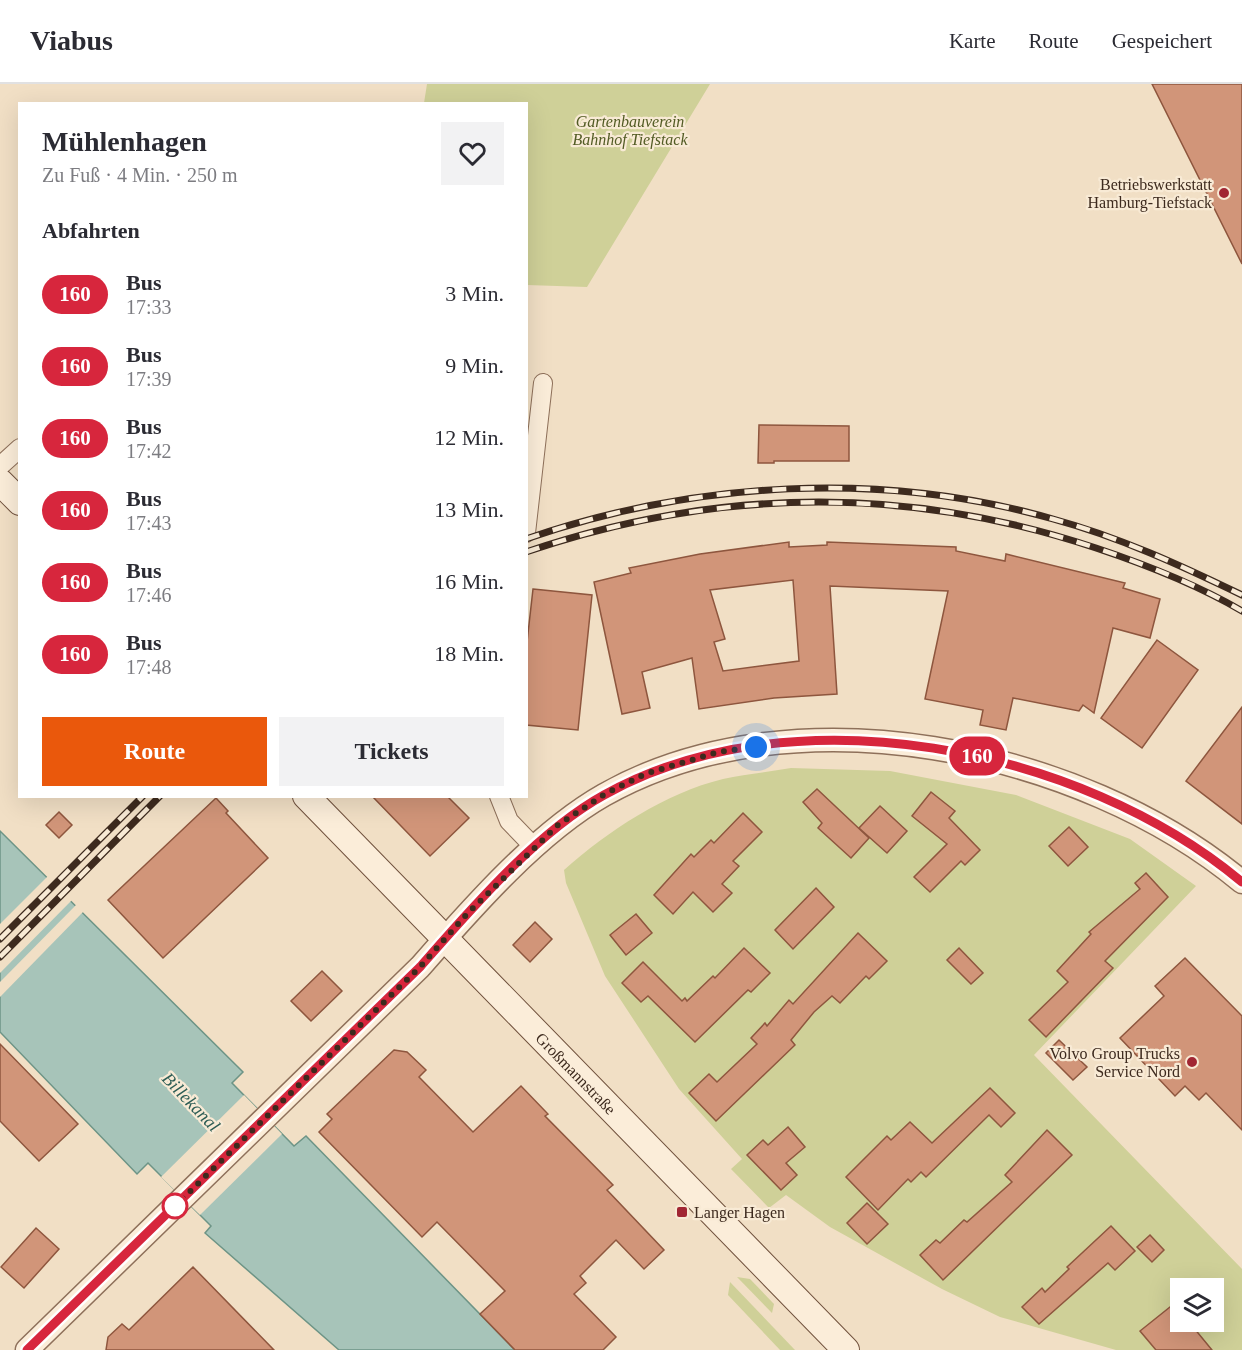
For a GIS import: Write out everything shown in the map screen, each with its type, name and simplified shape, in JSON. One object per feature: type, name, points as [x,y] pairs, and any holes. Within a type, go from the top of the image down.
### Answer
[{"type":"main road","points":[[0,482],[18,500]]},
{"type":"main road","name":"Großmannstraße","points":[[308,798],[846,1350]]},
{"type":"street","points":[[528,515],[543,383]]},
{"type":"street","points":[[0,466],[18,450]]},
{"type":"street","points":[[27,1350],[420,967],[444,939],[535,848],[577,811],[615,789],[665,768],[718,752],[794,741],[855,741],[934,748],[971,755],[1028,769],[1096,793],[1193,846],[1242,882]]},
{"type":"street","points":[[500,798],[508,821],[535,848]]},
{"type":"green space","name":"Gartenbauverein Bahnhof Tiefstack","points":[[427,84],[710,84],[587,287],[528,285],[528,102],[424,102]]},
{"type":"green space","points":[[791,768],[890,771],[1016,795],[1130,839],[1196,886],[1034,1055],[1242,1269],[1242,1350],[1116,1350],[1000,1317],[942,1289],[830,1227],[786,1195],[769,1208],[731,1169],[742,1159],[679,1089],[605,976],[566,883],[564,870],[599,841],[638,815],[701,785]]},
{"type":"green space","points":[[737,1277],[750,1279],[774,1304],[772,1313]]},
{"type":"green space","points":[[730,1282],[795,1350],[780,1350],[728,1295]]},
{"type":"water","name":"Billekanal","points":[[0,831],[243,1072],[232,1083],[294,1146],[306,1136],[515,1350],[339,1350],[205,1233],[211,1226],[148,1163],[137,1174],[0,1032]]},
{"type":"pier","points":[[49,875],[73,899],[0,973],[0,924]]},
{"type":"pier","points":[[77,904],[84,911],[0,997],[0,982]]},
{"type":"pier","points":[[244,1095],[282,1134],[200,1215],[161,1177]]},
{"type":"building","name":"Betriebswerkstatt Hamburg-Tiefstack","points":[[1152,84],[1242,84],[1242,264]]},
{"type":"building","points":[[759,425],[849,426],[849,461],[758,463]]},
{"type":"building","points":[[789,542],[789,547],[827,545],[827,542],[956,547],[956,551],[1005,561],[1006,554],[1125,583],[1123,588],[1160,599],[1150,638],[1113,628],[1094,713],[1083,705],[1079,711],[1013,698],[1006,730],[980,725],[983,710],[925,699],[948,591],[830,586],[837,694],[774,698],[699,709],[692,658],[642,672],[650,708],[622,714],[594,582],[631,573],[629,568],[700,554]],"holes":[[[793,580],[799,661],[723,671],[714,642],[725,639],[710,590]]]},
{"type":"building","points":[[533,589],[592,595],[578,730],[528,725],[528,633]]},
{"type":"building","points":[[1157,640],[1198,670],[1142,748],[1101,718]]},
{"type":"building","points":[[1242,707],[1242,824],[1186,781]]},
{"type":"building","points":[[817,789],[869,838],[851,858],[818,828],[822,823],[803,802]]},
{"type":"building","points":[[931,792],[955,811],[949,818],[980,850],[965,865],[961,861],[930,892],[914,877],[947,844],[912,816]]},
{"type":"building","points":[[216,798],[228,811],[226,813],[268,858],[163,958],[108,900]]},
{"type":"building","points":[[374,798],[449,798],[469,818],[430,856]]},
{"type":"building","points":[[880,806],[907,831],[887,853],[859,828]]},
{"type":"building","points":[[59,812],[72,825],[59,838],[46,825]]},
{"type":"building","points":[[743,813],[762,832],[733,861],[739,866],[722,884],[732,893],[713,912],[693,892],[673,914],[654,895],[691,854],[694,857],[711,840],[714,843]]},
{"type":"building","points":[[1069,827],[1088,847],[1068,866],[1049,846]]},
{"type":"building","points":[[1146,873],[1168,897],[1105,961],[1113,968],[1046,1037],[1029,1020],[1068,982],[1057,971],[1091,934],[1089,932],[1140,889],[1135,883]]},
{"type":"building","points":[[816,888],[834,907],[793,949],[775,930]]},
{"type":"building","points":[[636,914],[652,933],[626,955],[610,935]]},
{"type":"building","points":[[535,922],[552,939],[530,962],[513,945]]},
{"type":"building","points":[[858,933],[887,961],[869,979],[866,976],[840,1003],[832,996],[814,1012],[791,1040],[795,1045],[716,1121],[689,1093],[709,1074],[717,1082],[757,1044],[751,1038],[765,1023],[767,1026],[789,1000],[793,1004]]},
{"type":"building","points":[[744,948],[770,973],[751,992],[748,990],[695,1042],[648,996],[641,1002],[622,983],[643,962],[682,1001],[685,998],[687,1001],[713,976],[715,978]]},
{"type":"building","points":[[959,948],[983,973],[971,984],[947,960]]},
{"type":"building","name":"Volvo Group Trucks Service Nord","points":[[1185,958],[1242,1016],[1242,1130],[1206,1093],[1199,1100],[1185,1086],[1175,1096],[1120,1038],[1164,996],[1155,986]]},
{"type":"building","points":[[322,971],[342,991],[311,1021],[291,1001]]},
{"type":"building","points":[[1059,1040],[1087,1067],[1073,1080],[1046,1053]]},
{"type":"building","points":[[0,1044],[78,1124],[39,1161],[0,1121]]},
{"type":"building","points":[[394,1050],[407,1052],[426,1070],[419,1077],[473,1132],[521,1086],[548,1114],[545,1116],[613,1185],[607,1190],[664,1250],[644,1269],[616,1240],[580,1276],[586,1283],[574,1294],[616,1337],[603,1350],[515,1350],[480,1314],[505,1291],[437,1222],[422,1237],[319,1132],[332,1119],[327,1114]]},
{"type":"building","points":[[990,1088],[1015,1113],[1001,1127],[989,1115],[926,1177],[921,1172],[911,1182],[908,1179],[878,1210],[846,1177],[887,1136],[891,1140],[910,1122],[932,1143]]},
{"type":"building","points":[[788,1127],[805,1147],[786,1163],[797,1175],[781,1190],[747,1155],[763,1140],[768,1145]]},
{"type":"building","points":[[1047,1130],[1072,1155],[943,1280],[920,1255],[936,1240],[940,1243],[964,1220],[967,1222],[1012,1182],[1005,1175]]},
{"type":"building","points":[[867,1203],[888,1224],[867,1244],[847,1223]]},
{"type":"building","points":[[1111,1226],[1135,1251],[1115,1270],[1108,1263],[1039,1324],[1022,1307],[1042,1288],[1045,1292],[1069,1269],[1067,1267]]},
{"type":"building","points":[[36,1228],[59,1249],[24,1288],[1,1267]]},
{"type":"building","points":[[1150,1235],[1164,1250],[1152,1262],[1137,1247]]},
{"type":"building","points":[[193,1267],[274,1350],[106,1350],[108,1337],[122,1324],[129,1330]]},
{"type":"building","points":[[1170,1307],[1170,1332],[1197,1332],[1212,1350],[1156,1350],[1140,1331]]},
{"type":"railway","points":[[528,538],[590,519],[721,494],[788,489],[855,489],[922,493],[988,503],[1078,526],[1149,552],[1242,595]]},
{"type":"railway","points":[[528,551],[597,531],[668,516],[740,506],[811,502],[882,505],[954,513],[1025,527],[1134,561],[1207,592],[1242,611]]},
{"type":"railway","points":[[0,939],[141,798]]},
{"type":"railway","points":[[0,957],[158,798]]},
{"type":"bus line","name":"160","points":[[27,1350],[420,967],[467,914],[558,825],[605,794],[645,774],[718,752],[794,741],[855,741],[952,751],[1028,769],[1096,793],[1193,846],[1242,882]]},
{"type":"place","name":"Betriebswerkstatt Hamburg-Tiefstack","points":[[1224,193]]},
{"type":"place","name":"Volvo Group Trucks Service Nord","points":[[1192,1062]]},
{"type":"place","name":"Langer Hagen","points":[[682,1212]]},
{"type":"route","points":[[175,1206],[420,967],[467,914],[558,825],[605,794],[645,774],[718,752],[756,747]]}]
